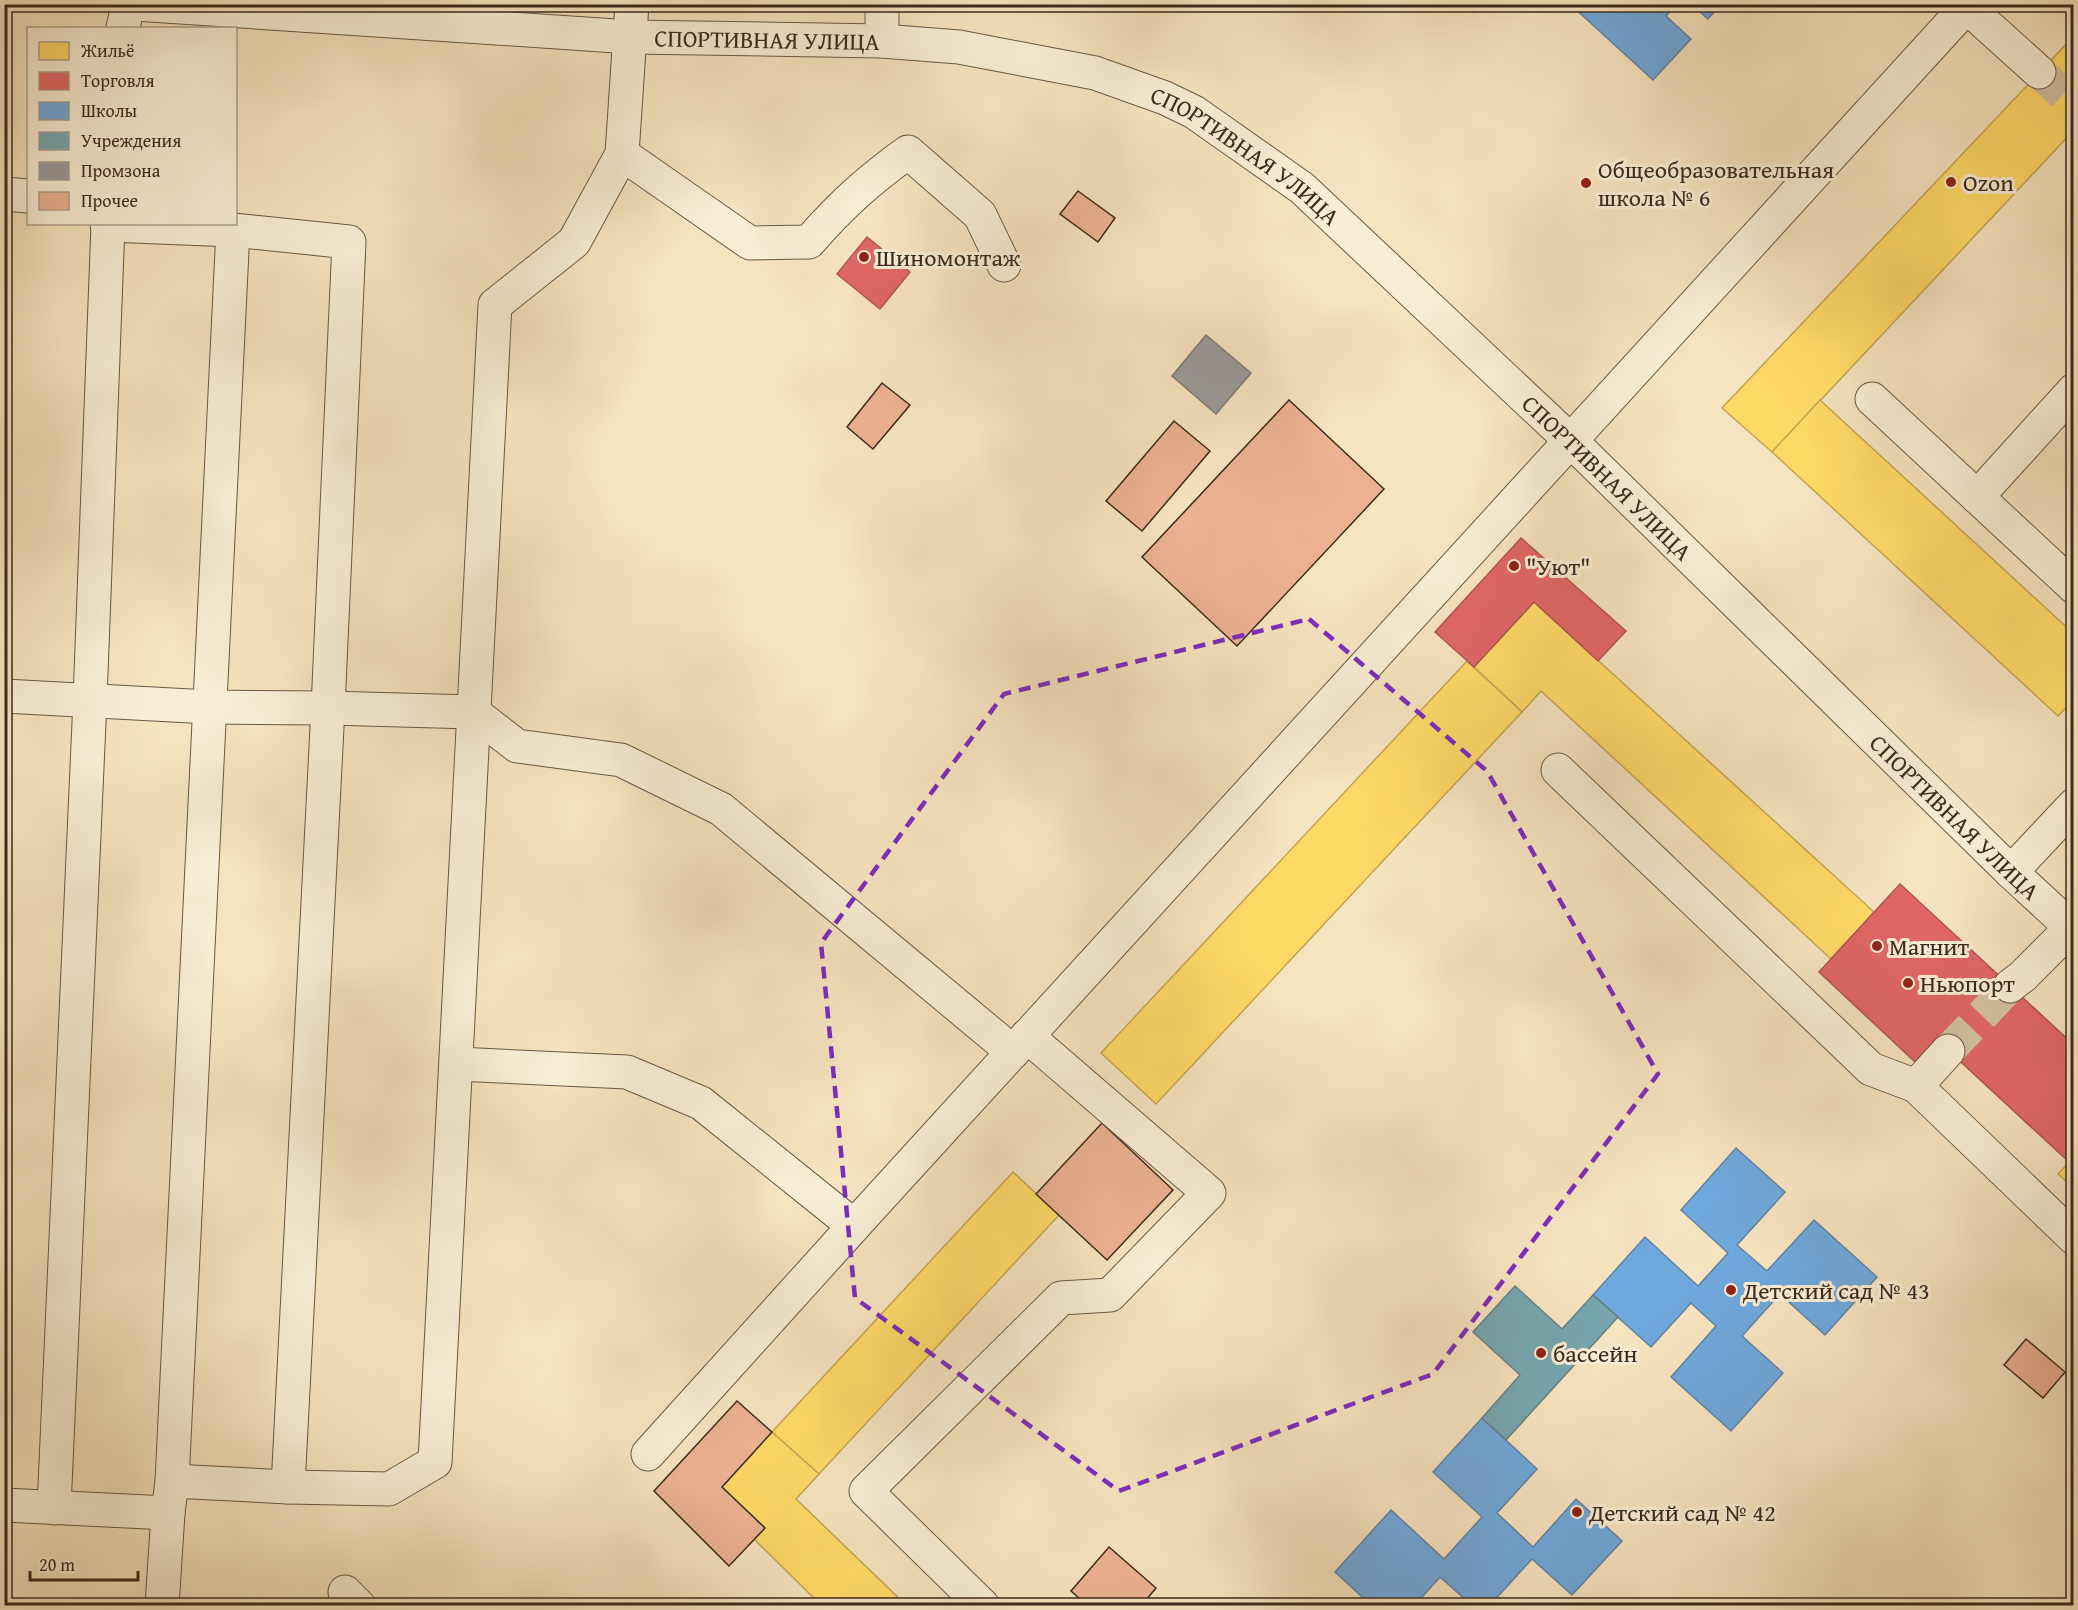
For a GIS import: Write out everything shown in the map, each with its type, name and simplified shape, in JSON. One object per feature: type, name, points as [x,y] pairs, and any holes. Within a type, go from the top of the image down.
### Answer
[{"type":"street","points":[[123,27],[128,4]]},
{"type":"street","name":"СПОРТИВНАЯ УЛИЦА","points":[[135,4],[631,36],[882,41],[959,47],[1095,73],[1165,98],[1194,112],[1302,188],[1572,442],[2072,929]]},
{"type":"street","points":[[172,1481],[389,1489],[435,1462],[495,305],[574,242],[622,154],[632,4]]},
{"type":"street","points":[[882,4],[882,41]]},
{"type":"street","points":[[648,1454],[1968,6],[2039,72]]},
{"type":"street","points":[[622,154],[750,243],[809,242],[871,179],[908,152],[980,215],[1004,265]]},
{"type":"street","points":[[4,194],[27,196]]},
{"type":"street","points":[[54,1508],[90,700],[108,225]]},
{"type":"street","points":[[129,225],[233,230],[349,242],[328,708],[288,1487]]},
{"type":"street","points":[[162,1605],[172,1481],[233,230]]},
{"type":"street","points":[[1977,497],[2073,390]]},
{"type":"street","points":[[1872,399],[2073,587]]},
{"type":"street","points":[[4,696],[209,707],[474,712],[517,746],[621,760],[721,809],[1209,1193],[1110,1295],[1061,1298],[866,1491],[983,1605]]},
{"type":"street","points":[[1558,770],[1870,1069],[1916,1086],[2073,1238]]},
{"type":"street","points":[[2011,872],[2073,806]]},
{"type":"street","points":[[2010,986],[2072,929]]},
{"type":"street","points":[[1916,1086],[1948,1050]]},
{"type":"street","points":[[457,1064],[627,1072],[701,1103],[854,1226]]},
{"type":"street","points":[[4,1505],[168,1514]]},
{"type":"highlighted area","points":[[1309,619],[1487,771],[1658,1074],[1433,1374],[1119,1491],[855,1298],[821,943],[1004,694]]},
{"type":"building: Жильё","points":[[2074,36],[2074,130],[1772,452],[1722,408]]},
{"type":"building: Жильё","points":[[1820,400],[2074,634],[2074,700],[2058,716],[1772,452]]},
{"type":"building: Жильё","points":[[1534,602],[1874,912],[1831,959],[1541,691],[1522,712],[1474,667]]},
{"type":"building: Жильё","points":[[1467,661],[1522,712],[1156,1104],[1101,1053]]},
{"type":"building: Жильё","points":[[2074,1157],[2074,1188],[2058,1174]]},
{"type":"building: Жильё","points":[[1013,1172],[1059,1215],[819,1474],[772,1432]]},
{"type":"building: Жильё","points":[[772,1432],[819,1474],[796,1499],[907,1606],[822,1606],[754,1539],[765,1528],[722,1487]]},
{"type":"building: Торговля","points":[[867,237],[910,272],[880,309],[837,274]]},
{"type":"building: Торговля","points":[[1521,538],[1626,631],[1598,661],[1534,602],[1474,667],[1435,632]]},
{"type":"building: Торговля","points":[[1900,884],[2074,1045],[2074,1157],[2069,1162],[1936,1039],[1915,1062],[1819,972]]},
{"type":"building: Школы","points":[[1465,4],[1479,4],[1473,12]]},
{"type":"building: Школы","points":[[1570,4],[1676,4],[1666,16],[1691,39],[1653,80]]},
{"type":"building: Школы","points":[[1691,4],[1721,4],[1708,19]]},
{"type":"building: Школы","name":"Детский сад № 43","points":[[1736,1148],[1785,1192],[1737,1245],[1767,1271],[1814,1220],[1877,1277],[1825,1335],[1780,1294],[1742,1336],[1783,1373],[1731,1431],[1671,1377],[1716,1326],[1691,1303],[1651,1347],[1593,1295],[1645,1237],[1698,1286],[1728,1253],[1681,1210]]},
{"type":"building: Школы","name":"Детский сад № 42","points":[[1482,1418],[1537,1469],[1497,1513],[1533,1547],[1576,1499],[1622,1541],[1572,1595],[1532,1559],[1489,1606],[1464,1606],[1468,1602],[1440,1577],[1414,1606],[1372,1606],[1335,1572],[1391,1510],[1444,1559],[1482,1517],[1433,1472]]},
{"type":"building: Учреждения","name":"бассейн","points":[[1515,1286],[1562,1329],[1593,1295],[1618,1317],[1506,1440],[1482,1418],[1520,1375],[1473,1332]]},
{"type":"building: Промзона","points":[[1206,335],[1251,373],[1216,414],[1172,376]]},
{"type":"building: Прочее","points":[[1078,191],[1115,218],[1098,242],[1060,214]]},
{"type":"building: Прочее","points":[[882,383],[910,405],[873,449],[847,427]]},
{"type":"building: Прочее","points":[[1289,400],[1384,489],[1237,646],[1142,557]]},
{"type":"building: Прочее","points":[[1174,421],[1210,451],[1142,531],[1106,501]]},
{"type":"building: Прочее","points":[[1102,1123],[1173,1190],[1107,1260],[1036,1194]]},
{"type":"building: Прочее","points":[[2026,1339],[2065,1372],[2043,1398],[2004,1365]]},
{"type":"building: Прочее","points":[[737,1401],[772,1432],[722,1487],[765,1528],[729,1566],[654,1491]]},
{"type":"building: Прочее","points":[[1109,1547],[1156,1588],[1141,1606],[1088,1606],[1071,1591]]},
{"type":"tunnel","points":[[2039,72],[2074,104]]},
{"type":"tunnel","points":[[1948,1051],[2010,986]]},
{"type":"place","name":"Ozon","points":[[1951,182]]},
{"type":"place","name":"Общеобразовательная школа № 6","points":[[1586,183]]},
{"type":"place","name":"Шиномонтаж","points":[[864,257]]},
{"type":"place","name":"\"Уют\"","points":[[1514,566]]},
{"type":"place","name":"Магнит","points":[[1877,946]]},
{"type":"place","name":"Ньюпорт","points":[[1908,983]]},
{"type":"place","name":"Детский сад № 43","points":[[1731,1290]]},
{"type":"place","name":"бассейн","points":[[1541,1353]]},
{"type":"place","name":"Детский сад № 42","points":[[1577,1512]]}]
